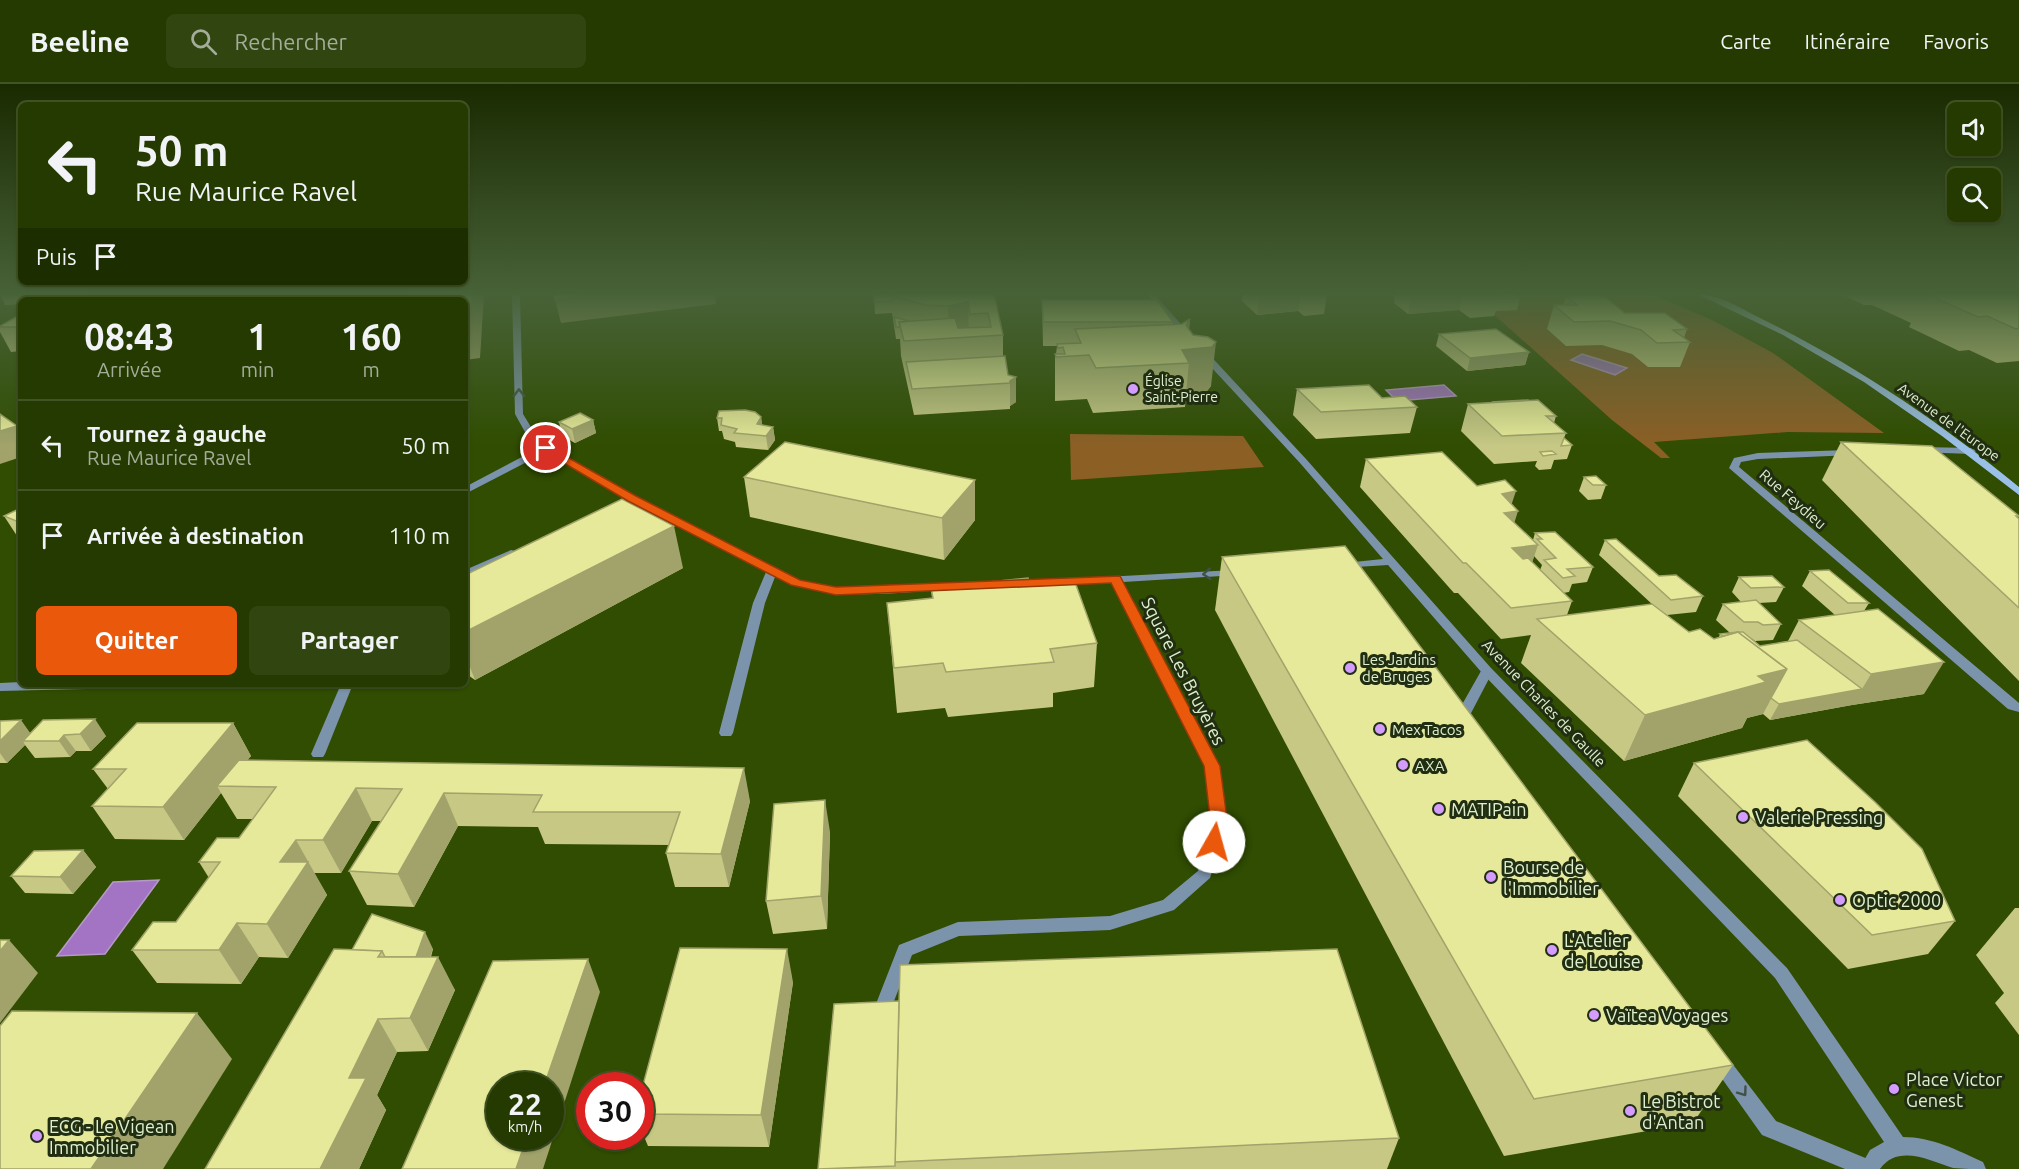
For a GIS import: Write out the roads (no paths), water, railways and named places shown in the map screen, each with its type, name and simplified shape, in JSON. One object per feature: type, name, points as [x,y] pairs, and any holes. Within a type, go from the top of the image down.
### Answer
[{"type":"main road","name":"Avenue de l'Europe","points":[[1804,345],[1830,357],[1971,451],[2019,492]]},
{"type":"street","points":[[519,345],[519,414],[533,438],[628,501],[796,583],[836,591],[972,585]]},
{"type":"street","name":"Avenue Charles de Gaulle","points":[[1196,345],[1303,461],[1487,671],[1781,973],[1898,1147]]},
{"type":"street","points":[[468,489],[546,448]]},
{"type":"street","points":[[1908,451],[1971,451]]},
{"type":"street","name":"Rue Feydieu","points":[[1862,452],[1758,456],[1737,460],[1734,468],[2013,706],[2019,708]]},
{"type":"street","points":[[468,573],[519,550]]},
{"type":"street","points":[[1336,567],[1391,561]]},
{"type":"street","points":[[726,734],[759,603],[772,571]]},
{"type":"street","points":[[1006,584],[1244,572]]},
{"type":"street","name":"Square Les Bruyères","points":[[878,1025],[905,950],[958,929],[1110,923],[1168,904],[1204,874],[1220,826],[1212,766],[1116,579]]},
{"type":"street","points":[[1476,735],[1462,717],[1487,671]]},
{"type":"street","points":[[0,687],[18,687]]},
{"type":"street","points":[[318,754],[346,687]]},
{"type":"street","points":[[1706,1042],[1769,1128],[1869,1169],[1879,1155],[1898,1147],[1921,1148],[1947,1155],[1976,1169]]},
{"type":"place","name":"Église Saint-Pierre","points":[[1133,389]]},
{"type":"place","name":"Les Jardins de Bruges","points":[[1350,668]]},
{"type":"place","name":"Mex Tacos","points":[[1380,729]]},
{"type":"place","name":"AXA","points":[[1403,765]]},
{"type":"place","name":"MATIPain","points":[[1439,809]]},
{"type":"place","name":"Valerie Pressing","points":[[1743,817]]},
{"type":"place","name":"Bourse de l'Immobilier","points":[[1491,877]]},
{"type":"place","name":"Optic 2000","points":[[1840,900]]},
{"type":"place","name":"L'Atelier de Louise","points":[[1552,950]]},
{"type":"place","name":"Vaïtea Voyages","points":[[1594,1015]]},
{"type":"place","name":"Place Victor Genest","points":[[1894,1089]]},
{"type":"place","name":"Le Bistrot d'Antan","points":[[1630,1111]]},
{"type":"place","name":"ECG - Le Vigean Immobilier","points":[[37,1136]]}]
